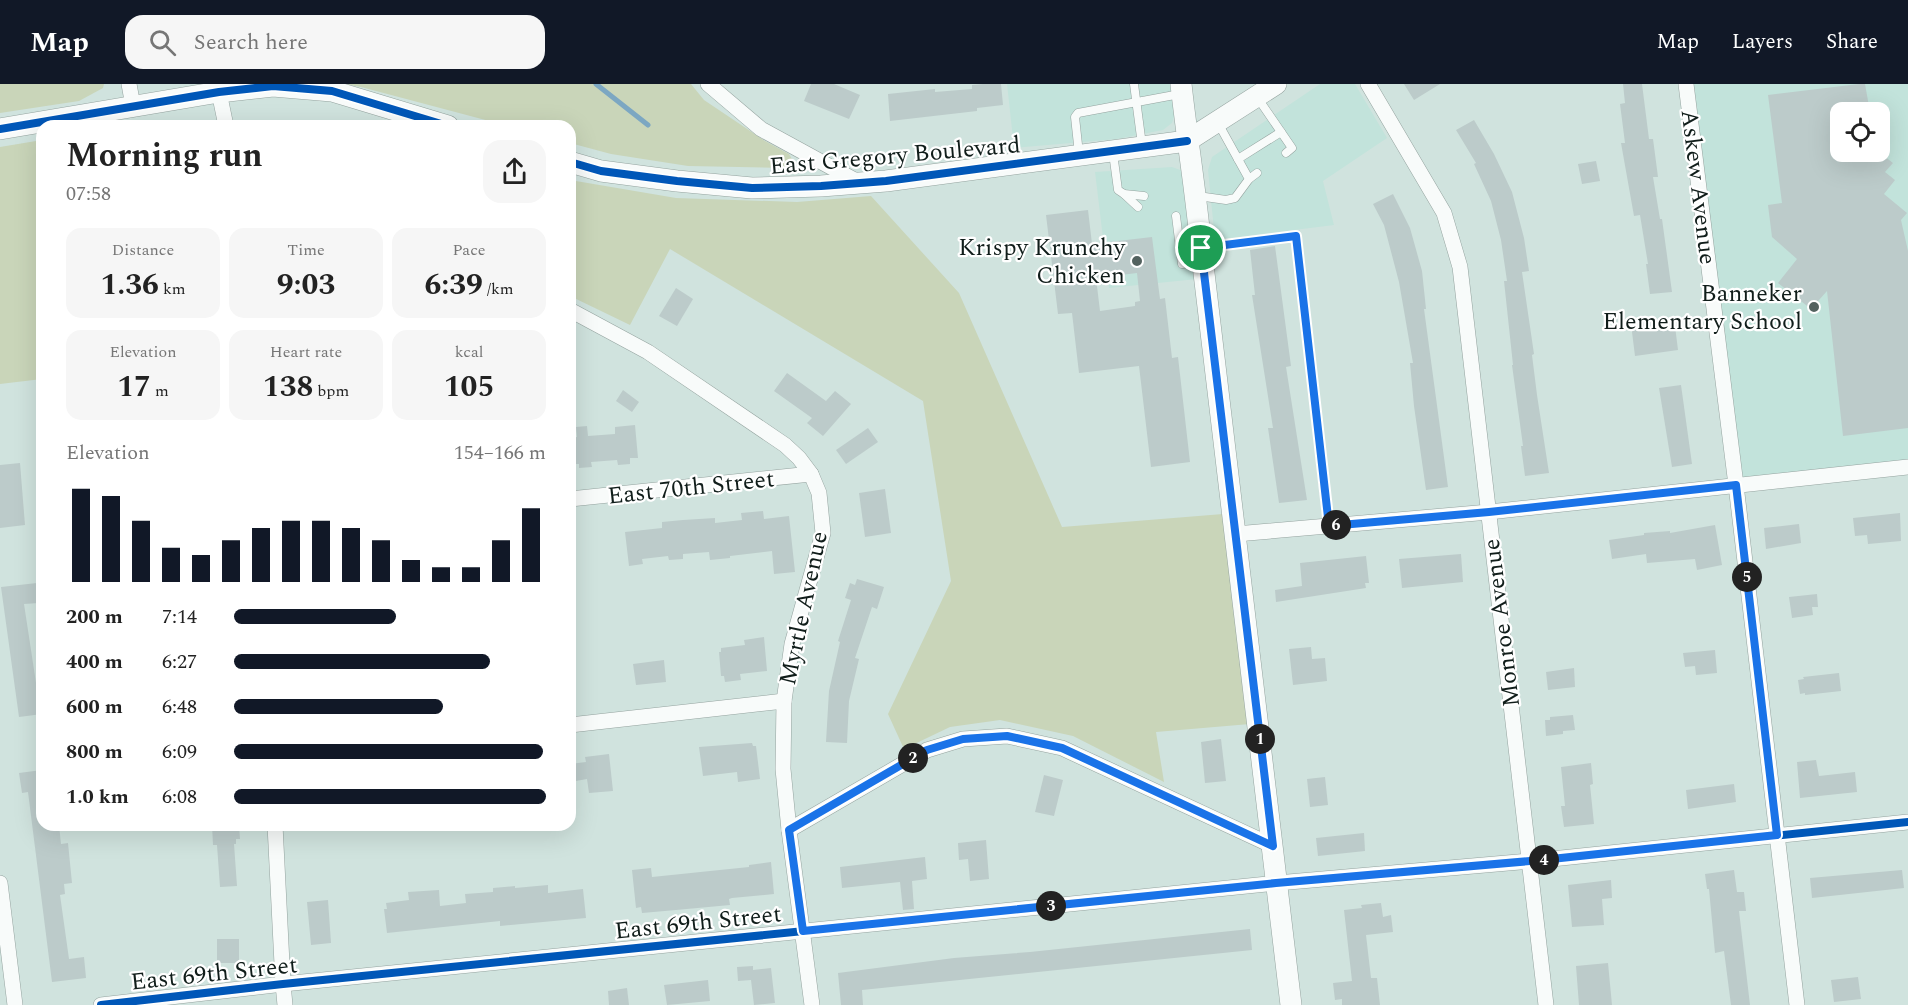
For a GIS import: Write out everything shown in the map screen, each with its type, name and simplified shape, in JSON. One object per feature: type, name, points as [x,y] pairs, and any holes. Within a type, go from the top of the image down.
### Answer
[{"type":"main road","name":"East Gregory Boulevard","points":[[576,164],[602,171],[752,188],[860,183],[1188,141],[1276,84]]},
{"type":"main road","points":[[52,120],[219,92],[273,86],[332,92],[428,120]]},
{"type":"main road","points":[[1181,89],[1196,196],[1292,1005]]},
{"type":"main road","points":[[0,129],[36,123]]},
{"type":"street","points":[[129,84],[133,106]]},
{"type":"street","points":[[708,84],[761,129],[860,183]]},
{"type":"street","name":"Monroe Avenue","points":[[1368,84],[1444,213],[1460,267],[1546,1005]]},
{"type":"street","name":"Askew Avenue","points":[[1686,84],[1797,1005]]},
{"type":"street","points":[[219,92],[225,120]]},
{"type":"street","name":"Myrtle Avenue","points":[[576,313],[648,352],[785,445],[800,458],[811,474],[819,493],[823,532],[792,644],[784,701],[783,769],[812,1005]]},
{"type":"street","points":[[1236,534],[1489,512],[1908,467]]},
{"type":"street","name":"East 70th Street","points":[[576,499],[811,474]]},
{"type":"street","points":[[576,724],[784,701]]},
{"type":"street","points":[[789,830],[927,750],[963,739],[1007,736],[1062,748],[1273,846]]},
{"type":"street","name":"East 69th Street","points":[[100,1005],[283,984],[1276,883],[1529,861],[1908,822]]},
{"type":"street","points":[[275,831],[285,1005]]},
{"type":"street","points":[[0,883],[15,1005]]},
{"type":"lane","points":[[1134,84],[1142,147]]},
{"type":"lane","points":[[1079,156],[1075,117],[1078,113],[1137,102],[1181,89]]},
{"type":"lane","points":[[1256,97],[1292,148],[1286,153]]},
{"type":"lane","points":[[1217,122],[1249,179]]},
{"type":"lane","points":[[1238,159],[1281,132]]},
{"type":"lane","points":[[1113,151],[1118,190],[1138,207]]},
{"type":"lane","points":[[1196,196],[1226,200],[1235,198],[1249,179],[1257,173]]},
{"type":"lane","points":[[1124,194],[1144,196]]},
{"type":"lane","points":[[1176,216],[1182,264],[1202,255],[1296,236],[1329,526]]},
{"type":"lane","points":[[1170,226],[1178,230]]},
{"type":"shaded area","points":[[0,84],[104,84],[103,88],[79,101],[0,113]]},
{"type":"shaded area","points":[[344,84],[691,84],[704,100],[765,141],[789,154],[793,161],[787,168],[688,166],[611,154],[576,145],[576,120],[485,120]]},
{"type":"shaded area","points":[[1007,84],[1172,84],[1175,114],[1172,123],[1163,130],[1117,139],[1014,148]]},
{"type":"shaded area","points":[[1320,84],[1355,84],[1387,138],[1323,181],[1334,225],[1215,240],[1208,170],[1212,157]]},
{"type":"shaded area","name":"Banneker Elementary School","points":[[1694,84],[1908,84],[1908,463],[1740,480]]},
{"type":"shaded area","points":[[36,141],[36,380],[0,384],[0,147]]},
{"type":"shaded area","points":[[1172,167],[1183,171],[1197,279],[1109,288],[1095,172]]},
{"type":"shaded area","points":[[576,181],[676,198],[797,202],[871,196],[959,293],[1062,527],[1223,514],[1250,724],[1156,732],[1164,782],[1073,736],[1000,720],[950,727],[904,749],[888,714],[951,581],[923,401],[670,249],[630,325],[576,299]]},
{"type":"building","points":[[811,84],[834,84],[860,95],[849,119],[804,101]]},
{"type":"building","points":[[1001,84],[1003,105],[977,108],[977,111],[890,121],[888,94],[935,89],[935,92],[972,89],[972,85]]},
{"type":"building","points":[[1404,84],[1440,84],[1414,100]]},
{"type":"building","points":[[1623,84],[1642,84],[1649,139],[1653,139],[1658,177],[1653,177],[1660,219],[1662,219],[1672,292],[1650,294],[1640,215],[1634,216],[1621,143],[1625,143],[1620,104],[1625,103]]},
{"type":"building","points":[[1865,84],[1868,102],[1830,102],[1830,162],[1890,161],[1893,163],[1885,172],[1895,180],[1884,194],[1907,213],[1901,220],[1908,251],[1908,428],[1843,436],[1827,291],[1811,309],[1778,283],[1797,259],[1772,237],[1768,205],[1782,203],[1768,95]]},
{"type":"building","points":[[1474,120],[1494,154],[1512,192],[1524,238],[1529,271],[1522,272],[1549,473],[1525,476],[1504,281],[1507,281],[1501,240],[1491,201],[1474,164],[1476,163],[1456,130]]},
{"type":"building","points":[[1596,161],[1600,181],[1582,184],[1578,164]]},
{"type":"building","points":[[1393,194],[1410,228],[1422,271],[1426,309],[1424,309],[1448,487],[1426,490],[1414,406],[1410,363],[1413,363],[1399,282],[1384,225],[1373,204]]},
{"type":"building","points":[[1088,210],[1092,244],[1152,237],[1160,299],[1165,298],[1172,358],[1178,357],[1190,462],[1151,467],[1139,366],[1079,373],[1072,313],[1058,314],[1046,215]],"holes":[[[1137,273],[1140,301],[1135,302],[1135,306],[1100,311],[1096,278]]]},
{"type":"building","points":[[1275,246],[1291,366],[1286,367],[1307,500],[1279,503],[1268,428],[1273,428],[1252,295],[1255,295],[1250,250]]},
{"type":"building","points":[[676,288],[693,299],[677,326],[659,316]]},
{"type":"building","points":[[1674,318],[1678,350],[1635,356],[1631,324]]},
{"type":"building","points":[[787,373],[826,401],[835,391],[851,404],[823,436],[807,423],[812,418],[774,391]]},
{"type":"building","points":[[1681,385],[1692,464],[1672,467],[1659,388]]},
{"type":"building","points":[[623,390],[639,402],[632,412],[616,401]]},
{"type":"building","points":[[635,425],[638,458],[630,458],[630,464],[618,465],[617,460],[591,462],[592,467],[579,468],[579,464],[576,464],[576,427],[587,426],[588,436],[615,434],[615,427]]},
{"type":"building","points":[[868,428],[878,442],[846,464],[836,450]]},
{"type":"building","points":[[20,463],[25,525],[0,528],[0,465]]},
{"type":"building","points":[[885,489],[891,533],[865,537],[859,493]]},
{"type":"building","points":[[763,511],[764,519],[789,516],[795,572],[774,574],[772,551],[710,560],[709,552],[683,554],[683,559],[669,560],[668,556],[642,559],[643,564],[629,566],[625,532],[662,528],[662,522],[715,518],[715,523],[742,520],[741,513]]},
{"type":"building","points":[[1900,513],[1901,541],[1868,544],[1867,535],[1855,536],[1853,518]]},
{"type":"building","points":[[1799,524],[1801,543],[1766,549],[1764,528]]},
{"type":"building","points":[[1715,525],[1722,565],[1697,570],[1695,559],[1647,563],[1646,554],[1612,559],[1609,540],[1644,535],[1644,533],[1670,531],[1670,533]]},
{"type":"building","points":[[1461,554],[1463,582],[1402,588],[1399,559]]},
{"type":"building","points":[[1366,556],[1369,583],[1365,583],[1366,588],[1276,602],[1275,590],[1302,586],[1300,563]]},
{"type":"building","points":[[857,579],[884,587],[877,609],[872,607],[855,658],[859,659],[849,701],[847,743],[826,742],[829,691],[840,642],[838,641],[851,600],[845,598],[850,583],[855,585]]},
{"type":"building","points":[[36,583],[36,603],[24,604],[36,683],[36,715],[19,717],[1,587]]},
{"type":"building","points":[[1817,594],[1818,607],[1812,607],[1813,615],[1792,618],[1789,597]]},
{"type":"building","points":[[764,637],[767,671],[740,674],[741,680],[725,682],[724,676],[721,676],[719,652],[721,648],[745,645],[744,640]]},
{"type":"building","points":[[1311,647],[1312,659],[1325,658],[1327,681],[1293,685],[1289,649]]},
{"type":"building","points":[[1715,650],[1717,673],[1696,675],[1695,666],[1685,667],[1683,653]]},
{"type":"building","points":[[664,660],[666,682],[636,685],[633,664]]},
{"type":"building","points":[[1574,668],[1575,687],[1548,690],[1546,672]]},
{"type":"building","points":[[1839,673],[1841,691],[1800,694],[1798,680],[1804,679],[1803,677]]},
{"type":"building","points":[[1573,715],[1575,730],[1546,736],[1545,720],[1550,720],[1550,717]]},
{"type":"building","points":[[1221,739],[1226,781],[1205,783],[1201,742]]},
{"type":"building","points":[[752,743],[756,746],[760,779],[738,782],[737,772],[703,776],[699,747]]},
{"type":"building","points":[[609,754],[613,791],[589,793],[587,779],[576,781],[576,763],[586,762],[585,757]]},
{"type":"building","points":[[1816,760],[1819,776],[1855,772],[1857,792],[1800,798],[1797,762]]},
{"type":"building","points":[[1591,763],[1593,784],[1590,785],[1594,824],[1564,827],[1561,806],[1565,806],[1561,767]]},
{"type":"building","points":[[36,771],[36,831],[60,831],[61,844],[68,843],[72,883],[64,884],[65,894],[60,895],[69,959],[84,957],[86,978],[52,982],[28,792],[22,793],[19,773]]},
{"type":"building","points":[[1044,775],[1063,780],[1054,816],[1035,812]]},
{"type":"building","points":[[1325,777],[1328,805],[1310,807],[1307,779]]},
{"type":"building","points":[[1734,784],[1736,802],[1688,809],[1686,790]]},
{"type":"building","points":[[212,831],[239,831],[240,839],[236,839],[236,844],[234,844],[237,886],[220,887],[217,845],[213,845]]},
{"type":"building","points":[[1364,833],[1365,851],[1318,856],[1316,838]]},
{"type":"building","points":[[986,840],[989,879],[970,881],[968,859],[959,860],[958,843]]},
{"type":"building","points":[[925,857],[927,879],[912,881],[914,909],[903,910],[900,882],[842,888],[840,867]]},
{"type":"building","points":[[771,862],[774,894],[732,898],[729,899],[730,905],[642,913],[641,907],[636,908],[632,870],[651,868],[652,877],[749,867],[749,865]]},
{"type":"building","points":[[1734,870],[1737,892],[1744,892],[1746,911],[1739,911],[1750,1005],[1731,1005],[1724,951],[1715,953],[1709,889],[1707,889],[1705,874]]},
{"type":"building","points":[[1902,870],[1904,888],[1812,898],[1810,878]]},
{"type":"building","points":[[1611,880],[1612,898],[1602,899],[1604,925],[1572,927],[1568,885]]},
{"type":"building","points":[[548,885],[548,893],[583,889],[586,918],[500,926],[500,921],[387,933],[384,909],[387,909],[386,903],[409,900],[408,892],[439,890],[440,906],[466,903],[465,894],[493,892],[493,888]]},
{"type":"building","points":[[328,900],[331,943],[311,945],[307,902]]},
{"type":"building","points":[[1381,903],[1383,917],[1391,915],[1393,932],[1366,935],[1371,978],[1377,978],[1380,1005],[1342,1005],[1342,999],[1335,1000],[1333,983],[1352,981],[1344,910]]},
{"type":"building","points":[[1250,929],[1252,950],[862,990],[863,1005],[841,1005],[838,973],[954,958]]},
{"type":"building","points":[[217,939],[239,939],[239,963],[217,963]]},
{"type":"building","points":[[1608,963],[1612,1005],[1579,1005],[1576,966]]},
{"type":"building","points":[[753,966],[753,970],[771,968],[775,1003],[754,1005],[751,980],[738,981],[737,967]]},
{"type":"building","points":[[1858,977],[1861,999],[1834,1002],[1831,980]]},
{"type":"building","points":[[708,980],[710,1001],[667,1005],[664,985]]},
{"type":"building","points":[[627,988],[629,1005],[609,1005],[608,991]]},
{"type":"waterway","points":[[596,84],[648,125]]},
{"type":"cycle path","points":[[53,120],[219,92],[273,86],[332,91],[428,120]]},
{"type":"cycle path","points":[[0,129],[36,123]]},
{"type":"cycle path","points":[[576,164],[601,171],[752,188],[821,186],[886,181],[1187,141]]},
{"type":"cycle path","points":[[101,1005],[283,984],[1277,883],[1542,860],[1908,822]]},
{"type":"place","name":"Krispy Krunchy Chicken","points":[[1137,261]]},
{"type":"place","name":"Banneker Elementary School","points":[[1814,307]]},
{"type":"route","points":[[1296,236],[1329,526],[1489,512],[1736,485],[1777,835],[1542,860],[1276,883],[803,931],[789,830],[927,750],[963,739],[1007,736],[1062,748],[1273,846],[1201,248],[1296,236]]}]
